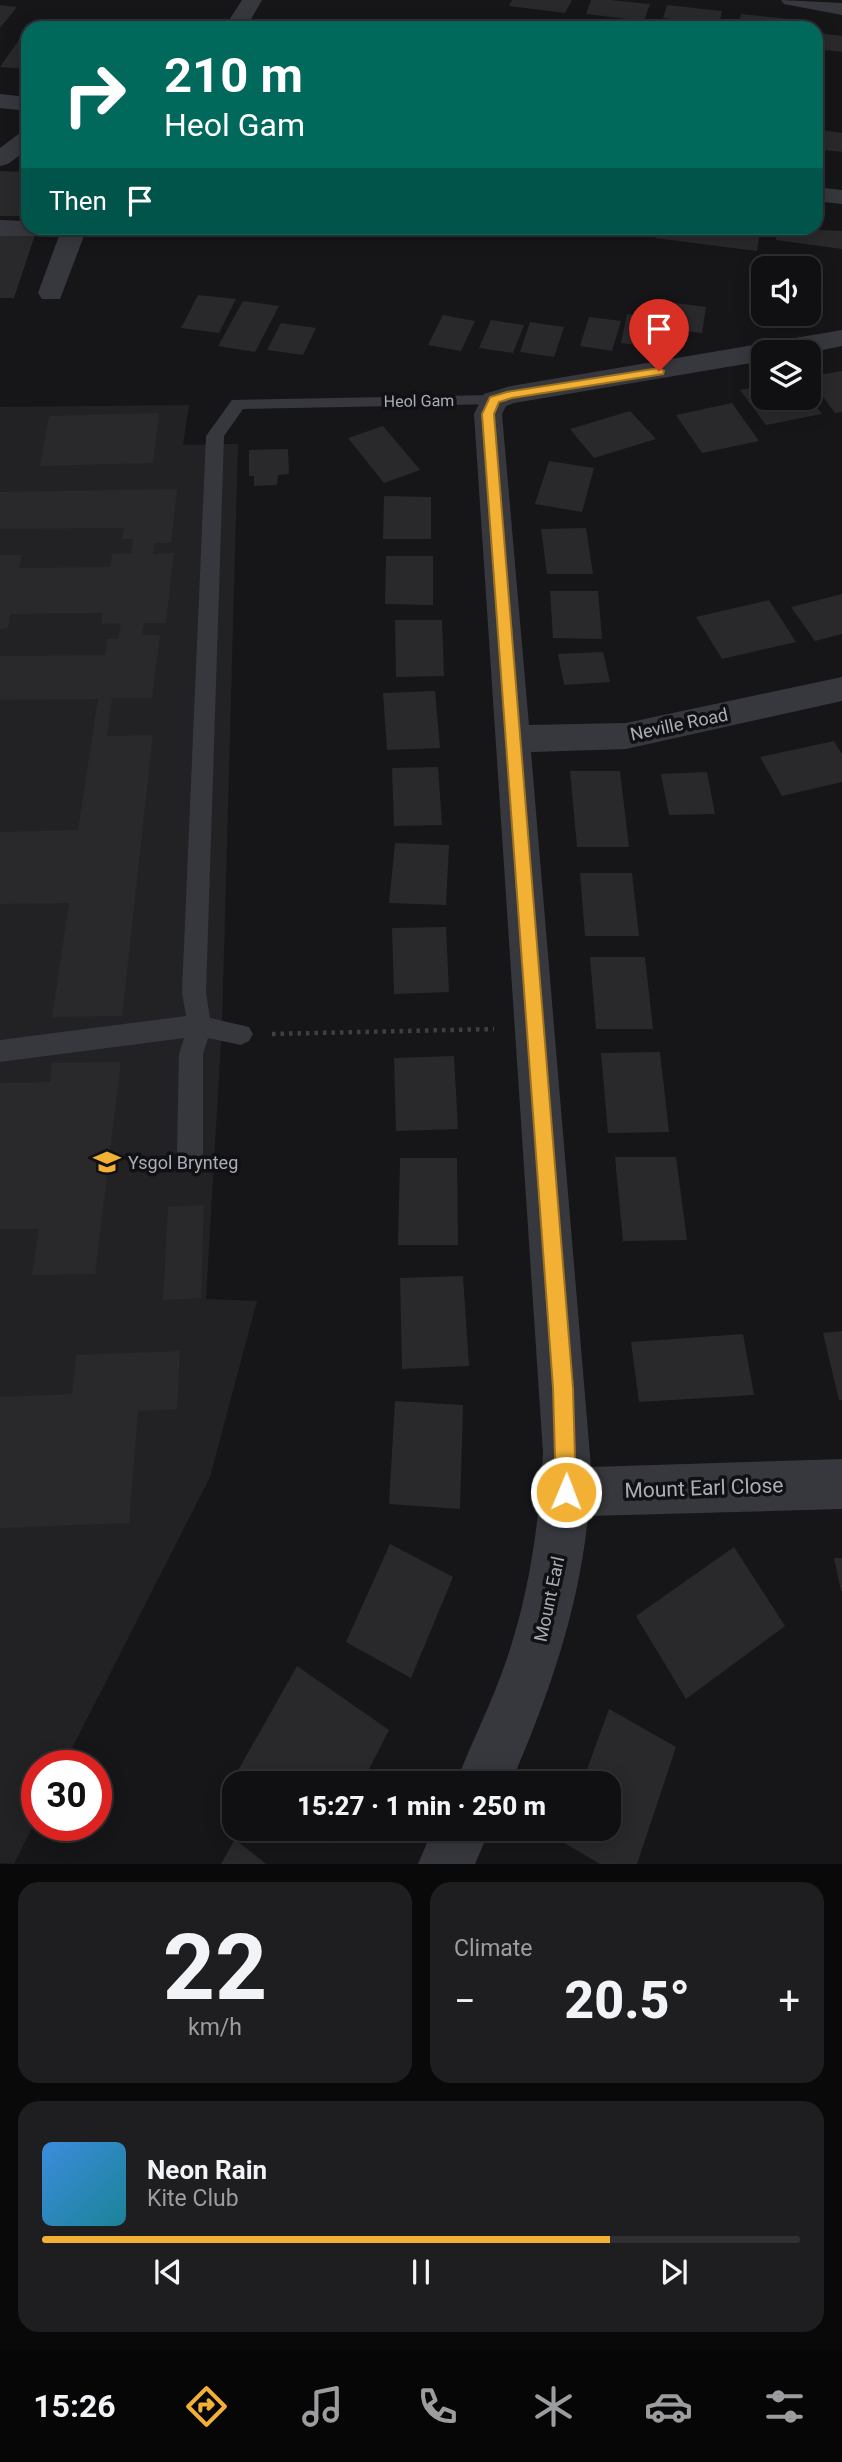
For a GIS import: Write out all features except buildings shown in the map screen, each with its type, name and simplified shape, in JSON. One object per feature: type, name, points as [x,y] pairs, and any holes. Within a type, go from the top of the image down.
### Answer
[{"type":"street","points":[[238,21],[252,0]]},
{"type":"street","points":[[791,0],[818,2],[842,9]]},
{"type":"street","points":[[0,101],[21,103]]},
{"type":"street","points":[[0,159],[21,143]]},
{"type":"street","points":[[823,195],[842,197]]},
{"type":"street","points":[[0,228],[21,228]]},
{"type":"street","points":[[51,293],[72,235]]},
{"type":"street","points":[[821,342],[842,338]]},
{"type":"street","name":"Heol Gam","points":[[494,400],[538,390],[751,356]]},
{"type":"street","name":"Mount Earl","points":[[488,1771],[519,1704],[538,1650],[552,1595],[566,1492],[565,1416],[537,1028],[488,434],[488,414],[494,400]]},
{"type":"street","name":"Neville Road","points":[[514,739],[626,736],[842,689]]},
{"type":"street","name":"Mount Earl Close","points":[[566,1492],[842,1483]]},
{"type":"street","points":[[446,1864],[457,1841]]},
{"type":"lane","name":"Heol Gam","points":[[200,1026],[194,992],[215,436],[238,404],[494,400]]},
{"type":"lane","points":[[0,1051],[155,1029],[200,1026],[241,1034]]},
{"type":"lane","points":[[190,1153],[191,1054],[200,1026]]},
{"type":"path","points":[[241,1034],[537,1028]]},
{"type":"shaded area","name":"Ysgol Brynteg","points":[[189,405],[183,445],[238,444],[222,1025],[206,1299],[257,1301],[210,1477],[71,1750],[21,1750],[21,1841],[26,1841],[14,1864],[0,1863],[0,407]]},
{"type":"place","name":"Ysgol Brynteg","points":[[107,1162]]},
{"type":"route","points":[[566,1492],[567,1453],[563,1388],[537,1028],[488,414],[494,400],[511,395],[659,371]]}]
